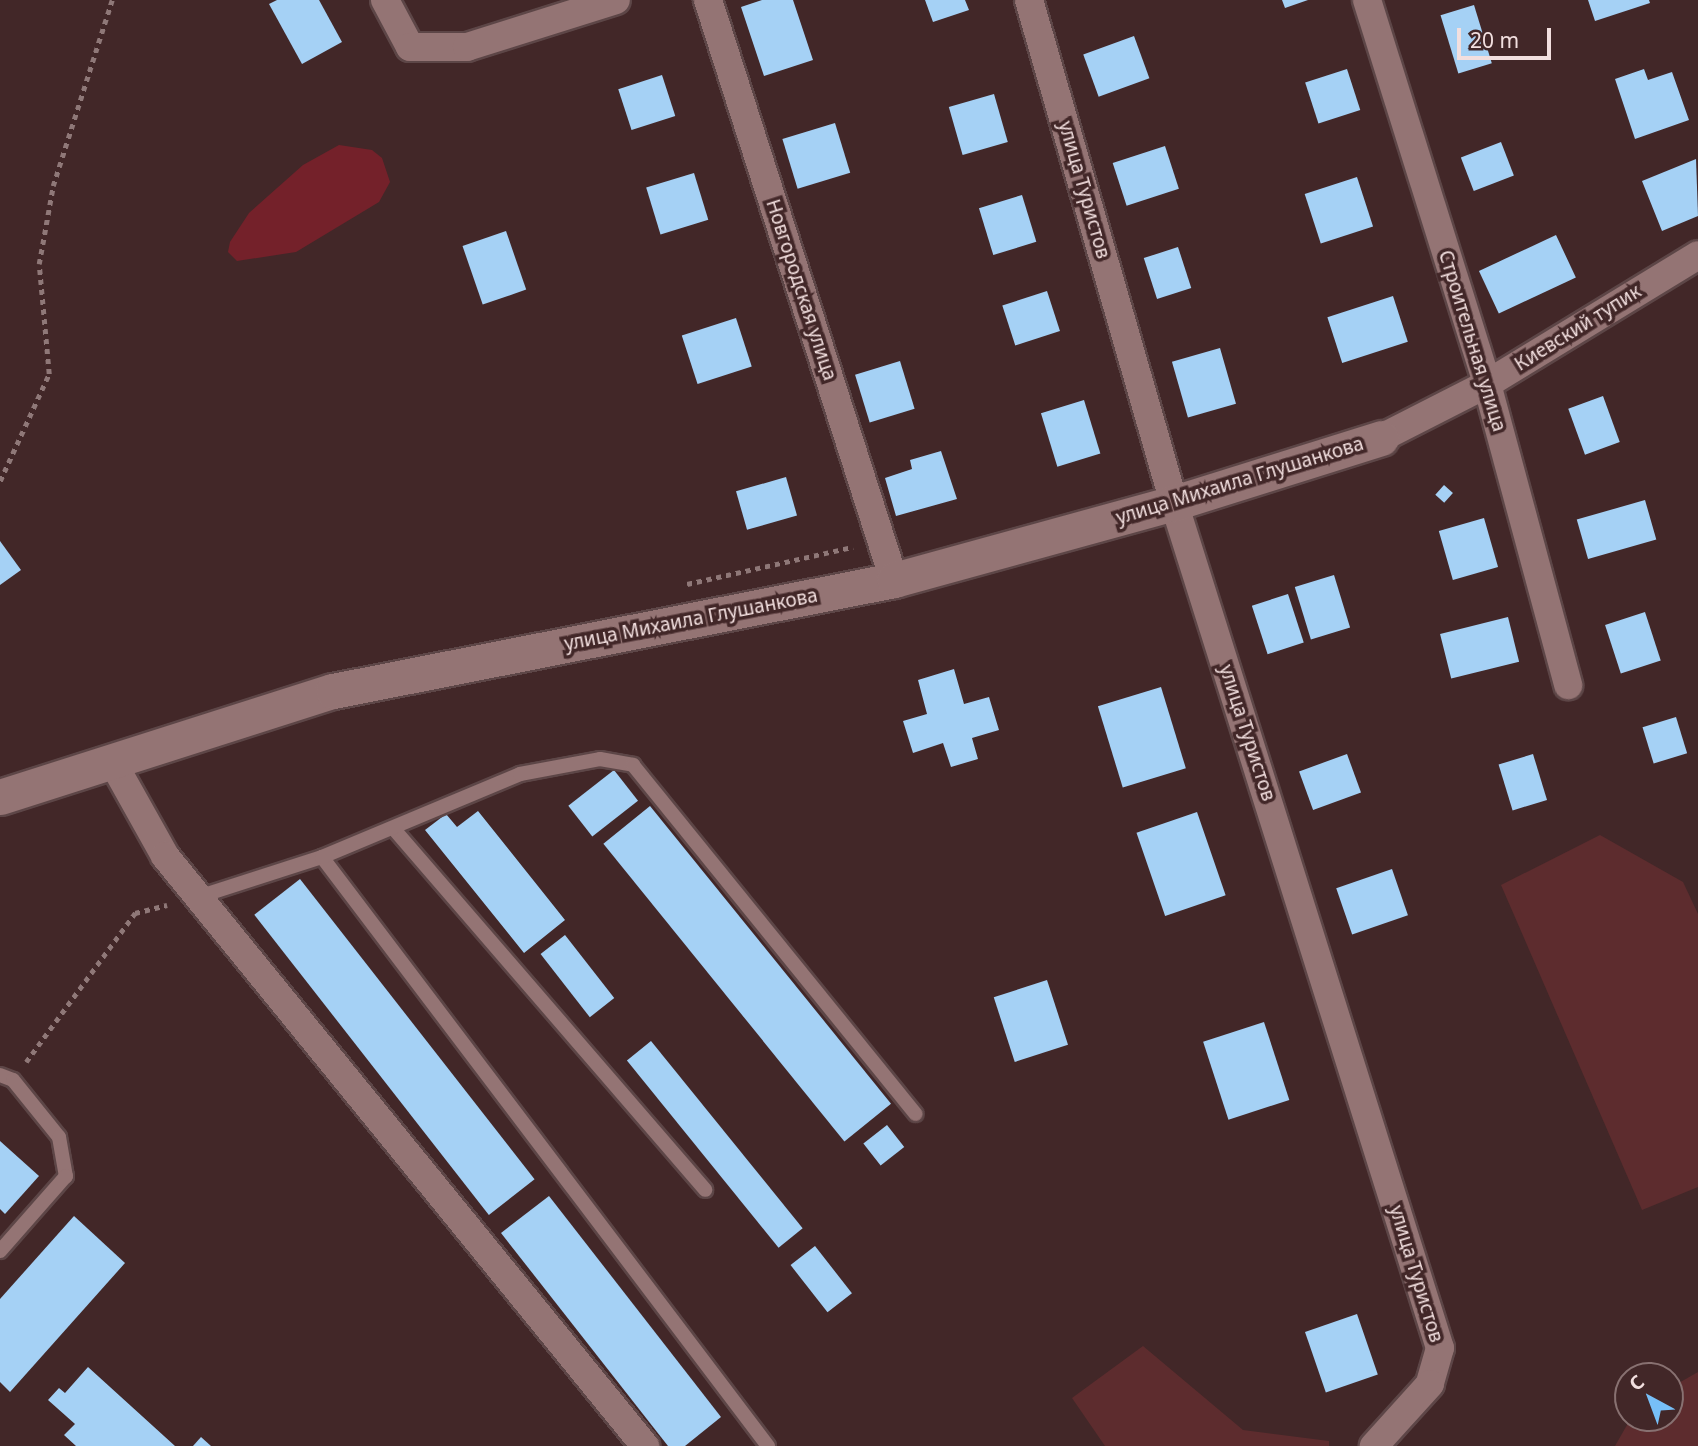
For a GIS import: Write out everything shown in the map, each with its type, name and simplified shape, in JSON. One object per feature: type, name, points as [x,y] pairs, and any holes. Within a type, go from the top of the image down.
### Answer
[{"type":"street","points":[[385,0],[410,47],[467,47],[616,0]]},
{"type":"street","name":"Новгородская улица","points":[[708,0],[894,580]]},
{"type":"street","name":"улица Туристов","points":[[1028,0],[1174,503],[1440,1348],[1430,1384],[1374,1446]]},
{"type":"street","name":"Строительная улица","points":[[1367,0],[1487,384],[1568,685]]},
{"type":"street","name":"Киевский тупик","points":[[1381,438],[1487,384],[1698,255]]},
{"type":"street","name":"улица Михаила Глушанкова","points":[[0,797],[333,691],[894,580],[1174,503],[1381,438]]},
{"type":"street","points":[[112,761],[165,856],[201,896],[645,1446]]},
{"type":"lane","points":[[201,896],[322,857],[520,774],[600,759],[633,765],[916,1114]]},
{"type":"lane","points":[[393,828],[705,1190]]},
{"type":"lane","points":[[322,857],[768,1446]]},
{"type":"lane","points":[[0,1251],[66,1176],[59,1138],[7,1078]]},
{"type":"path","points":[[0,481],[49,374],[39,264],[53,186],[112,0]]},
{"type":"path","points":[[7,1078],[135,913],[201,896]]},
{"type":"shaded area","points":[[339,145],[372,150],[382,158],[390,182],[379,202],[296,252],[237,261],[228,252],[230,242],[249,213],[303,165]]},
{"type":"shaded area","points":[[1600,835],[1683,882],[1698,914],[1698,1187],[1642,1210],[1501,885]]},
{"type":"shaded area","points":[[1143,1346],[1243,1430],[1329,1441],[1329,1446],[1105,1446],[1072,1398]]},
{"type":"shaded area","points":[[1698,1372],[1698,1446],[1615,1446],[1623,1432],[1684,1432],[1684,1380]]},
{"type":"building","points":[[277,0],[319,0],[342,42],[302,64],[269,4]]},
{"type":"building","points":[[762,0],[793,0],[813,60],[764,76],[741,7]]},
{"type":"building","points":[[925,0],[965,0],[969,10],[933,22]]},
{"type":"building","points":[[1282,0],[1308,0],[1285,8]]},
{"type":"building","points":[[1588,0],[1649,0],[1650,3],[1595,21]]},
{"type":"building","points":[[1474,5],[1492,63],[1458,74],[1441,15]]},
{"type":"building","points":[[1134,36],[1149,78],[1099,97],[1083,54]]},
{"type":"building","points":[[1347,69],[1360,110],[1318,123],[1305,83]]},
{"type":"building","points":[[1644,69],[1648,80],[1672,72],[1689,120],[1635,139],[1615,79]]},
{"type":"building","points":[[662,75],[675,116],[632,130],[618,89]]},
{"type":"building","points":[[994,94],[1008,142],[963,155],[949,107]]},
{"type":"building","points":[[835,123],[850,173],[798,189],[782,139]]},
{"type":"building","points":[[1501,142],[1514,176],[1474,191],[1461,157]]},
{"type":"building","points":[[1165,146],[1179,189],[1127,206],[1113,163]]},
{"type":"building","points":[[1696,159],[1698,216],[1662,231],[1642,181]]},
{"type":"building","points":[[694,173],[708,220],[661,234],[646,188]]},
{"type":"building","points":[[1357,177],[1373,226],[1321,243],[1305,194]]},
{"type":"building","points":[[1022,195],[1036,242],[993,255],[979,208]]},
{"type":"building","points":[[506,231],[526,290],[483,305],[463,246]]},
{"type":"building","points":[[1556,235],[1576,278],[1499,314],[1479,271]]},
{"type":"building","points":[[1178,247],[1191,288],[1157,299],[1144,258]]},
{"type":"building","points":[[1047,291],[1060,331],[1015,345],[1002,306]]},
{"type":"building","points":[[1393,296],[1408,342],[1342,363],[1327,317]]},
{"type":"building","points":[[736,318],[752,367],[698,384],[682,336]]},
{"type":"building","points":[[1220,348],[1236,404],[1188,418],[1172,362]]},
{"type":"building","points":[[900,361],[915,409],[870,423],[855,375]]},
{"type":"building","points":[[1603,396],[1620,442],[1585,455],[1568,409]]},
{"type":"building","points":[[1084,400],[1100,454],[1057,467],[1041,413]]},
{"type":"building","points":[[941,451],[957,499],[896,516],[885,478],[912,469],[910,460]]},
{"type":"building","points":[[786,477],[797,515],[747,530],[736,491]]},
{"type":"building","points":[[1444,485],[1453,493],[1444,503],[1435,495]]},
{"type":"building","points":[[1645,500],[1656,539],[1588,559],[1577,520]]},
{"type":"building","points":[[1484,518],[1498,567],[1453,580],[1439,531]]},
{"type":"building","points":[[0,541],[21,570],[0,585]]},
{"type":"building","points":[[1334,575],[1350,628],[1311,640],[1295,587]]},
{"type":"building","points":[[1288,594],[1304,643],[1268,654],[1252,606]]},
{"type":"building","points":[[1645,612],[1661,661],[1621,673],[1605,625]]},
{"type":"building","points":[[1508,617],[1519,662],[1451,679],[1440,634]]},
{"type":"building","points":[[954,669],[964,704],[989,697],[999,730],[972,738],[978,759],[951,767],[943,743],[913,753],[903,721],[927,714],[918,680]]},
{"type":"building","points":[[1161,687],[1186,768],[1123,788],[1098,706]]},
{"type":"building","points":[[1676,717],[1687,753],[1654,764],[1643,727]]},
{"type":"building","points":[[1347,754],[1361,793],[1313,810],[1299,771]]},
{"type":"building","points":[[1533,754],[1547,800],[1513,810],[1499,765]]},
{"type":"building","points":[[614,770],[638,801],[592,836],[568,806]]},
{"type":"building","points":[[650,806],[891,1104],[844,1141],[603,844]]},
{"type":"building","points":[[478,811],[565,920],[524,953],[425,830],[446,814],[457,827]]},
{"type":"building","points":[[1197,812],[1226,895],[1165,916],[1136,833]]},
{"type":"building","points":[[1392,869],[1408,915],[1352,935],[1336,888]]},
{"type":"building","points":[[300,879],[535,1179],[489,1215],[254,915]]},
{"type":"building","points":[[565,935],[614,998],[590,1017],[541,954]]},
{"type":"building","points":[[1047,980],[1068,1045],[1015,1062],[994,997]]},
{"type":"building","points":[[1264,1022],[1289,1100],[1228,1120],[1203,1042]]},
{"type":"building","points":[[651,1041],[803,1228],[779,1248],[627,1061]]},
{"type":"building","points":[[887,1125],[904,1147],[881,1166],[863,1143]]},
{"type":"building","points":[[0,1141],[39,1176],[5,1214],[0,1209]]},
{"type":"building","points":[[549,1196],[721,1417],[685,1446],[668,1446],[501,1233]]},
{"type":"building","points":[[74,1216],[125,1263],[10,1392],[0,1382],[0,1299]]},
{"type":"building","points":[[815,1246],[852,1293],[828,1312],[791,1265]]},
{"type":"building","points":[[1357,1314],[1378,1375],[1326,1392],[1305,1332]]},
{"type":"building","points":[[88,1367],[175,1446],[76,1446],[64,1435],[75,1424],[48,1400],[59,1388],[65,1393]]},
{"type":"building","points":[[201,1437],[211,1446],[193,1446]]}]
